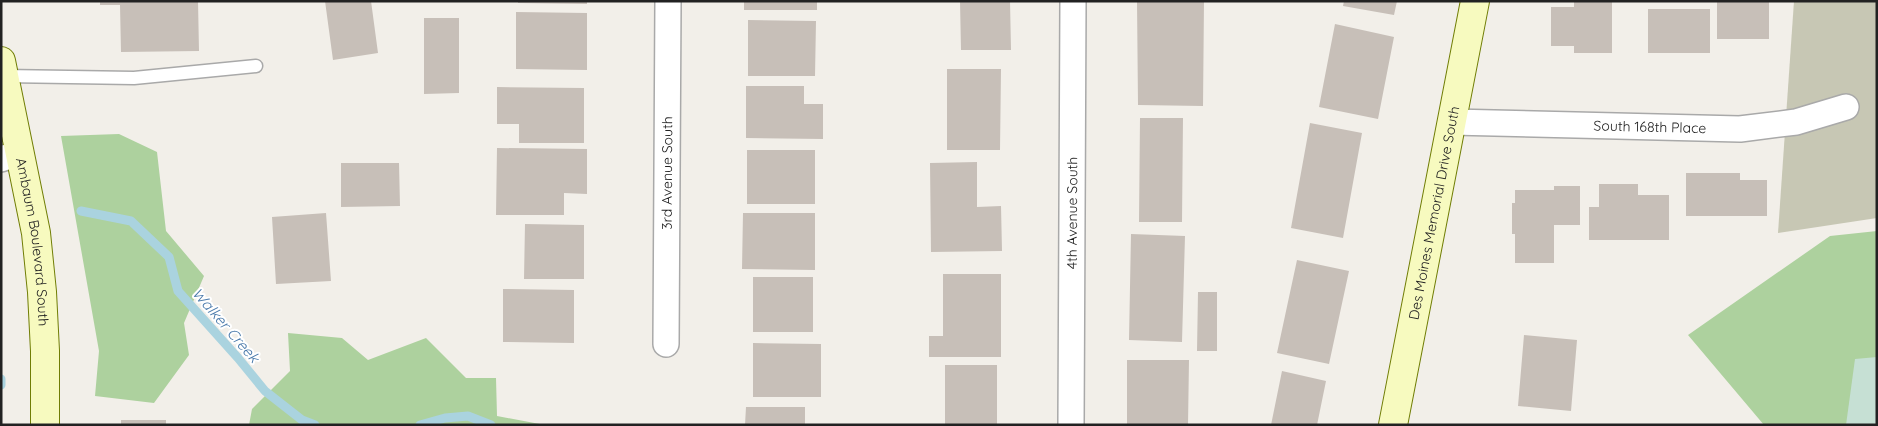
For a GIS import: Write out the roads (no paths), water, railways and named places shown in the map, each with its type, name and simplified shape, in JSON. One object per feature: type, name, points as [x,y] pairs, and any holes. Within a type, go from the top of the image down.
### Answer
[{"type":"main road","name":"Des Moines Memorial Drive South","points":[[1393,425],[1475,1]]},
{"type":"main road","name":"Ambaum Boulevard South","points":[[3,69],[10,156],[36,233],[45,351],[44,425]]},
{"type":"street","name":"3rd Avenue South","points":[[666,344],[668,1]]},
{"type":"street","name":"4th Avenue South","points":[[1070,425],[1073,1]]},
{"type":"street","name":"South 168th Place","points":[[1452,122],[1740,129],[1796,122],[1846,108]]},
{"type":"lane","points":[[3,69],[134,78],[256,66]]},
{"type":"waterway","name":"Walker Creek","points":[[81,211],[131,221],[169,257],[178,291],[265,391],[302,420],[315,425]]},
{"type":"waterway","name":"Walker Creek","points":[[1,379],[1,385]]},
{"type":"waterway","name":"Walker Creek","points":[[420,425],[445,418],[468,416],[491,425]]}]
